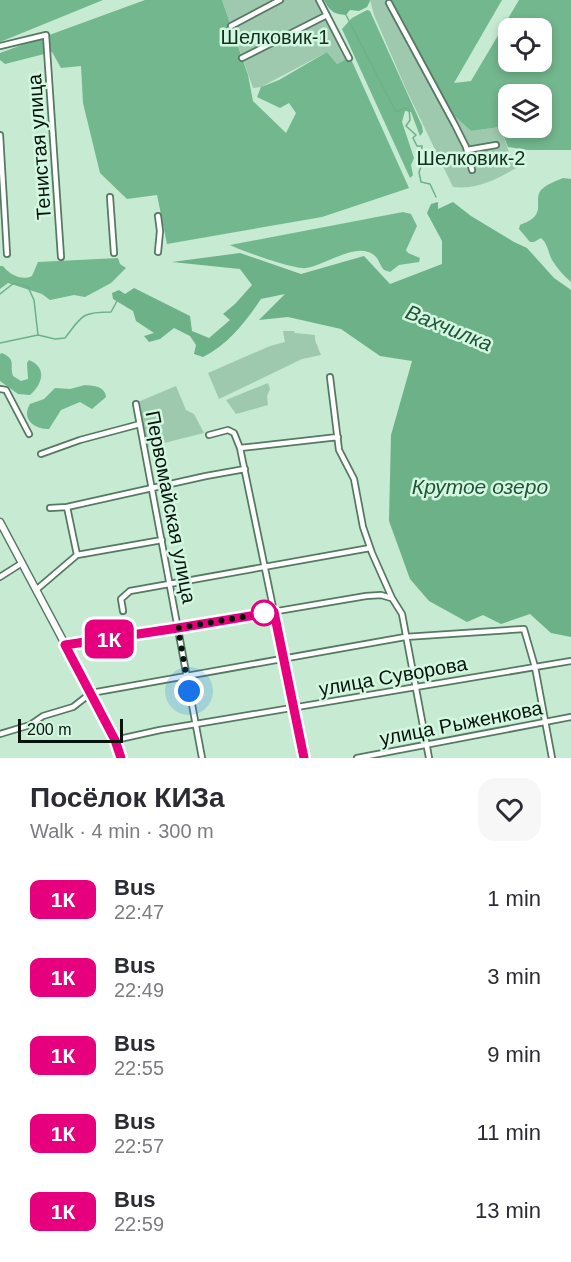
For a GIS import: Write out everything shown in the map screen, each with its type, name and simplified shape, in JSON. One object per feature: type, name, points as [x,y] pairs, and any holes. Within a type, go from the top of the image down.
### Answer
[{"type":"main road","points":[[0,522],[91,693],[115,740],[121,758]]},
{"type":"street","points":[[231,26],[280,0]]},
{"type":"street","points":[[319,0],[350,58]]},
{"type":"street","points":[[389,2],[467,150],[472,170]]},
{"type":"street","points":[[242,58],[327,15]]},
{"type":"street","name":"Тенистая улица","points":[[0,46],[46,34],[61,257]]},
{"type":"street","points":[[0,135],[6,254]]},
{"type":"street","points":[[467,150],[496,145]]},
{"type":"street","points":[[110,197],[114,253]]},
{"type":"street","points":[[158,216],[160,231],[158,252]]},
{"type":"street","points":[[330,377],[339,450],[354,479],[363,527],[370,548],[392,598],[402,614],[429,758]]},
{"type":"street","points":[[0,389],[6,390],[29,434]]},
{"type":"street","name":"Первомайская улица","points":[[136,404],[202,758]]},
{"type":"street","points":[[41,454],[80,440],[140,424]]},
{"type":"street","points":[[209,435],[228,430],[234,433],[240,448],[304,758]]},
{"type":"street","points":[[240,448],[338,437]]},
{"type":"street","points":[[50,508],[67,507],[245,469]]},
{"type":"street","points":[[67,507],[77,555]]},
{"type":"street","points":[[36,590],[77,555],[162,540]]},
{"type":"street","points":[[123,611],[121,599],[130,591],[370,548]]},
{"type":"street","points":[[0,577],[22,563]]},
{"type":"street","points":[[65,645],[366,596],[392,598]]},
{"type":"street","points":[[0,734],[30,725],[43,716],[73,707],[91,693],[405,637],[524,629],[552,758]]},
{"type":"street","name":"улица Суворова","points":[[115,740],[196,724],[571,661]]},
{"type":"street","name":"улица Рыженкова","points":[[357,758],[571,717]]},
{"type":"green space","name":"Шелковик-1","points":[[222,0],[324,0],[350,57],[337,64],[327,52],[261,87],[253,88]]},
{"type":"green space","name":"Шелковик-2","points":[[370,0],[389,0],[453,115],[471,131],[498,127],[498,138],[504,138],[513,163],[516,163],[518,167],[479,185],[453,187],[406,89],[374,15]]},
{"type":"green space","points":[[283,331],[315,335],[321,355],[302,359],[219,399],[208,373],[270,346],[285,342]]},
{"type":"green space","points":[[268,383],[270,389],[267,396],[268,405],[236,414],[226,400]]},
{"type":"green space","points":[[176,386],[186,410],[194,414],[204,433],[148,447],[138,402]]},
{"type":"shaded area","points":[[0,0],[103,0],[0,42]]},
{"type":"shaded area","points":[[145,0],[222,0],[248,75],[253,101],[286,133],[296,113],[289,103],[280,108],[257,97],[261,87],[279,80],[327,52],[337,64],[350,57],[409,188],[322,217],[167,244],[157,195],[127,199],[100,173],[83,103],[81,66],[61,68],[52,52],[5,64],[0,60],[0,53]]},
{"type":"shaded area","points":[[389,0],[502,0],[454,83],[471,81],[498,35],[498,72],[552,72],[552,18],[508,18],[519,0],[571,0],[571,150],[528,150],[508,147],[504,138],[552,138],[552,84],[498,84],[498,127],[471,131],[453,115]]},
{"type":"shaded area","points":[[367,10],[370,11],[422,126],[423,132],[420,136],[411,112],[405,111],[402,122],[414,158],[411,165],[413,175],[410,178],[342,29],[352,18]]},
{"type":"shaded area","points":[[563,178],[571,179],[571,282],[554,263],[543,240],[541,238],[530,242],[519,229],[520,225],[536,215],[541,190]]},
{"type":"shaded area","points":[[403,212],[411,214],[417,226],[406,250],[420,258],[419,262],[399,265],[390,272],[384,270],[377,258],[361,251],[342,255],[314,266],[300,268],[230,245]]},
{"type":"shaded area","points":[[118,258],[120,264],[126,268],[111,283],[85,297],[74,295],[50,300],[42,294],[8,283],[0,289],[0,266],[24,278],[32,276],[38,262]]},
{"type":"shaded area","points":[[2,353],[11,360],[13,376],[21,381],[28,379],[27,363],[29,360],[39,367],[40,381],[30,395],[18,394],[0,381],[0,354]]},
{"type":"shaded area","points":[[85,385],[98,387],[105,393],[106,397],[92,409],[80,402],[61,410],[49,429],[38,427],[28,419],[30,404],[44,399],[55,388],[70,389]]},
{"type":"water","points":[[324,0],[370,1],[367,7],[359,11],[350,10],[346,15],[332,11]]},
{"type":"water","name":"Крутое озеро","points":[[438,202],[438,209],[453,202],[471,216],[527,248],[554,278],[571,290],[571,637],[551,633],[530,614],[501,624],[483,615],[467,622],[429,601],[410,579],[389,521],[391,435],[412,361],[380,356],[341,329],[288,317],[259,320],[285,294],[261,299],[243,324],[228,339],[203,357],[194,354],[196,345],[190,336],[174,328],[160,339],[149,342],[144,336],[154,333],[136,321],[133,311],[113,299],[112,293],[119,290],[125,294],[134,288],[190,316],[192,331],[209,338],[230,320],[223,314],[252,285],[240,269],[172,262],[240,253],[301,274],[364,256],[390,284],[442,264],[442,241],[427,213],[431,204]]},
{"type":"waterway","points":[[346,15],[396,112],[405,108],[409,109],[410,120],[406,126],[416,135],[413,138],[417,146],[422,146],[421,153],[430,156],[423,162],[419,172],[421,182],[430,184],[436,197]]},
{"type":"waterway","points":[[0,294],[14,283],[28,287],[34,300],[38,335]]},
{"type":"waterway","name":"Вахчилка","points":[[0,343],[38,335],[55,339],[65,338],[83,317],[88,314],[111,312],[117,301]]},
{"type":"bus line","name":"1К","points":[[121,758],[115,740],[65,645],[274,612],[304,758]]},
{"type":"route","points":[[189,691],[178,628],[266,613],[264,613]]}]
